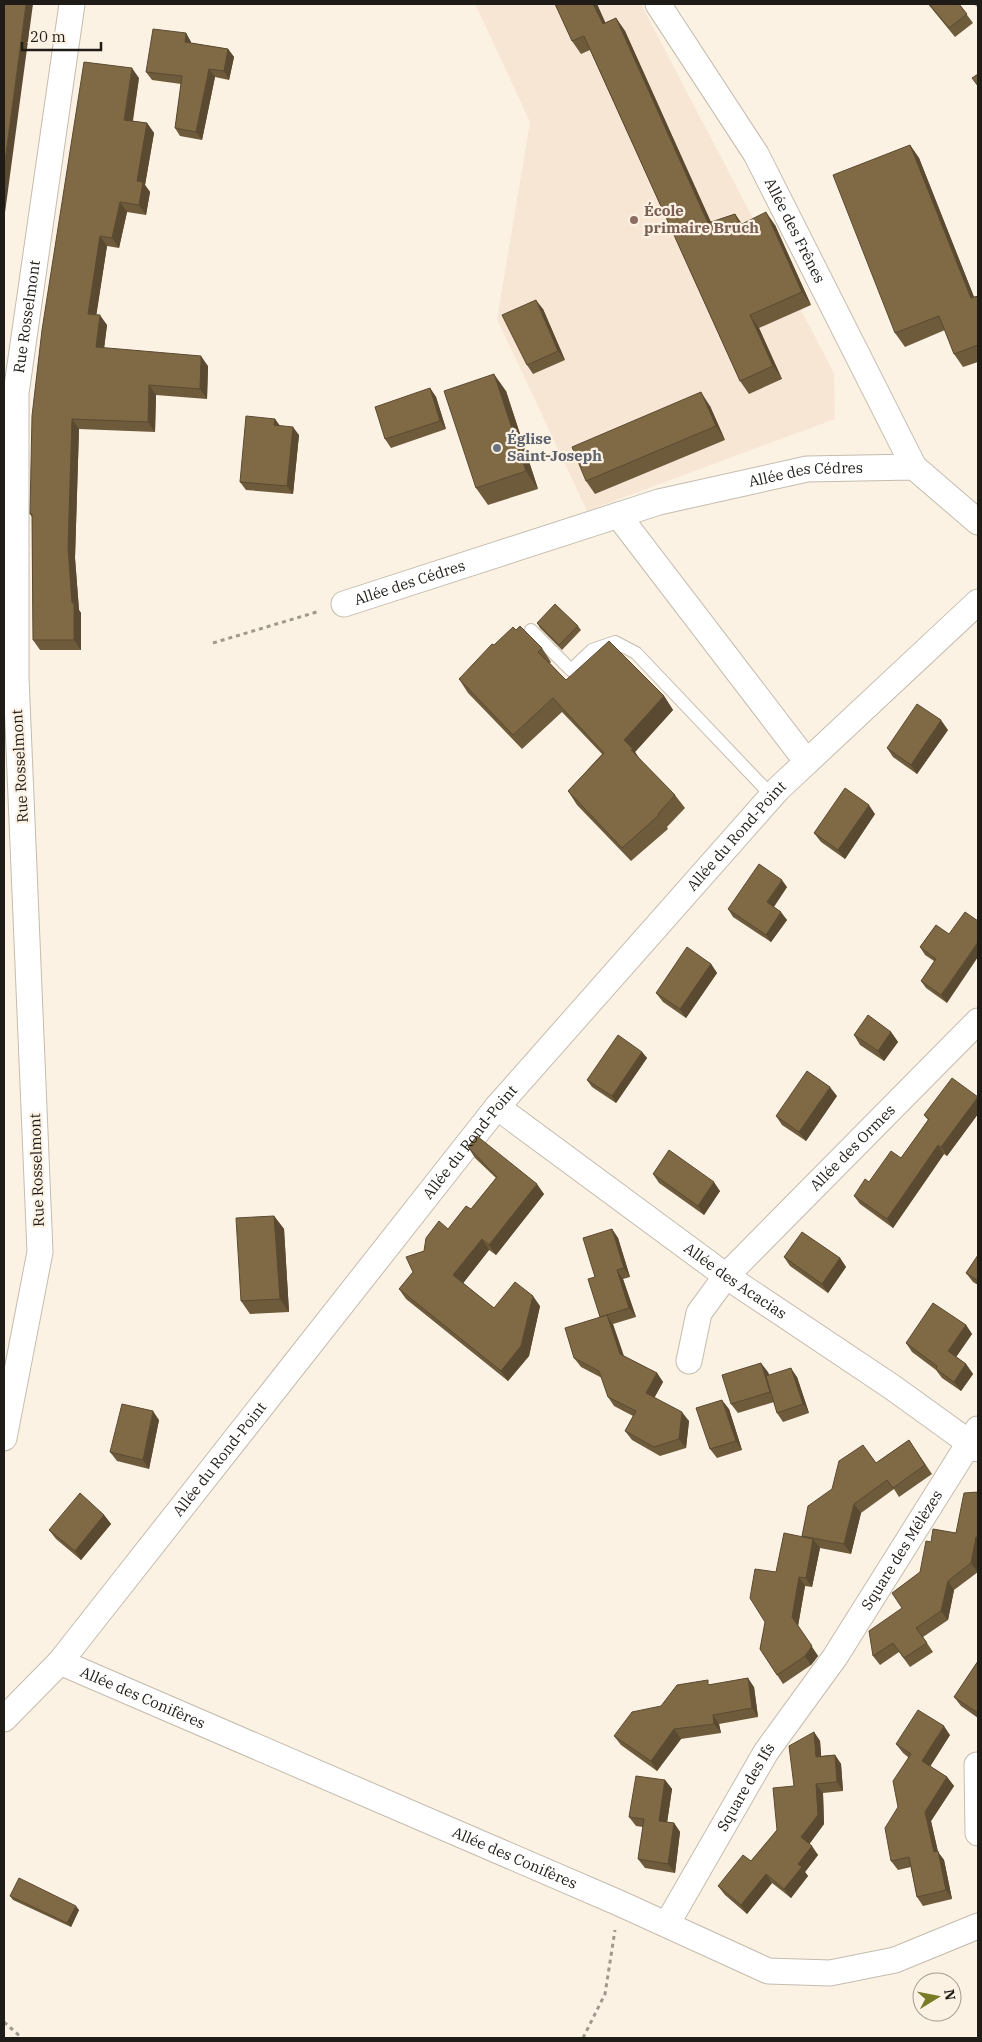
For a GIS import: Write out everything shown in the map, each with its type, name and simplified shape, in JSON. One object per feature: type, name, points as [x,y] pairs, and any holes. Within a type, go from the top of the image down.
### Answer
[{"type":"street","name":"Rue Rosselmont","points":[[4,1438],[40,1252],[16,677],[16,393],[72,4]]},
{"type":"street","name":"Allée des Frênes","points":[[658,4],[756,154],[914,467]]},
{"type":"street","name":"Allée des Cédres","points":[[344,604],[659,502],[807,470],[914,467]]},
{"type":"street","points":[[914,467],[978,522]]},
{"type":"street","points":[[618,515],[807,762]]},
{"type":"street","name":"Allée du Rond-Point","points":[[4,1719],[60,1662],[497,1107],[772,796],[978,602]]},
{"type":"street","name":"Allée des Ormes","points":[[689,1361],[699,1313],[726,1276],[978,1020]]},
{"type":"street","name":"Allée des Acacias","points":[[497,1107],[726,1276],[976,1441]]},
{"type":"street","name":"Square des Mélèzes","points":[[835,1656],[976,1441]]},
{"type":"street","name":"Square des Ifs","points":[[667,1924],[766,1752],[835,1656]]},
{"type":"street","name":"Allée des Conifères","points":[[60,1662],[667,1924],[768,1972],[830,1973],[895,1960],[978,1926]]},
{"type":"street","points":[[977,1765],[978,1833]]},
{"type":"lane","points":[[531,630],[571,670],[592,650],[615,642],[636,653],[772,796]]},
{"type":"path","points":[[213,643],[344,604]]},
{"type":"path","points":[[583,2038],[605,1994],[619,1903]]},
{"type":"path","points":[[4,2022],[22,2038]]},
{"type":"shaded area","name":"École primaire Bruch","points":[[475,4],[641,4],[834,373],[835,419],[587,511],[497,319],[530,122]]},
{"type":"building","points":[[4,4],[26,4],[4,168]]},
{"type":"building","points":[[555,4],[593,4],[603,24],[616,18],[708,223],[735,214],[740,225],[766,212],[802,292],[750,315],[773,366],[740,381],[584,36],[572,41]]},
{"type":"building","points":[[929,4],[959,4],[967,14],[949,28]]},
{"type":"building","points":[[153,29],[186,33],[185,42],[228,49],[224,71],[209,69],[196,132],[175,128],[182,76],[146,72]]},
{"type":"building","points":[[84,62],[132,68],[124,120],[147,123],[137,181],[143,182],[139,205],[120,202],[112,238],[100,236],[88,314],[100,315],[96,347],[201,356],[200,389],[149,385],[148,422],[72,419],[68,548],[72,603],[74,603],[74,640],[33,640],[32,514],[30,514],[32,416],[42,330]]},
{"type":"building","points":[[978,74],[978,86],[972,78]]},
{"type":"building","points":[[910,145],[971,298],[978,296],[978,345],[954,354],[939,316],[895,333],[833,175]]},
{"type":"building","points":[[536,300],[558,351],[527,365],[502,315]]},
{"type":"building","name":"Église Saint-Joseph","points":[[494,374],[526,471],[476,488],[444,391]]},
{"type":"building","points":[[430,388],[440,421],[385,439],[375,407]]},
{"type":"building","points":[[701,392],[716,426],[586,481],[572,447]]},
{"type":"building","points":[[246,416],[275,419],[274,425],[293,427],[287,486],[240,482]]},
{"type":"building","points":[[555,604],[578,626],[559,645],[537,623]]},
{"type":"building","points":[[520,626],[542,648],[538,652],[566,680],[609,641],[664,696],[624,740],[633,749],[631,750],[675,795],[659,815],[622,848],[568,791],[604,753],[553,698],[513,735],[459,679],[492,644],[494,645],[513,627],[516,630]]},
{"type":"building","points":[[917,704],[941,720],[911,765],[887,748]]},
{"type":"building","points":[[845,788],[869,805],[838,850],[814,833]]},
{"type":"building","points":[[759,864],[782,880],[767,902],[781,912],[766,935],[728,909]]},
{"type":"building","points":[[965,912],[978,921],[978,942],[941,995],[921,981],[936,959],[920,947],[936,925],[949,934]]},
{"type":"building","points":[[687,947],[711,964],[680,1009],[656,993]]},
{"type":"building","points":[[868,1015],[891,1032],[878,1051],[854,1035]]},
{"type":"building","points":[[618,1035],[642,1052],[612,1096],[587,1080]]},
{"type":"building","points":[[807,1071],[830,1087],[799,1132],[776,1116]]},
{"type":"building","points":[[952,1078],[978,1097],[941,1147],[938,1145],[887,1219],[854,1196],[865,1179],[869,1182],[891,1151],[901,1158],[929,1119],[924,1115]]},
{"type":"building","points":[[477,1136],[537,1184],[489,1245],[482,1239],[453,1275],[494,1308],[515,1282],[533,1296],[521,1346],[501,1371],[399,1289],[413,1272],[406,1257],[424,1251],[426,1238],[439,1221],[448,1229],[466,1206],[471,1209],[497,1177],[468,1147]]},
{"type":"building","points":[[669,1150],[714,1182],[698,1206],[653,1174]]},
{"type":"building","points":[[274,1216],[280,1299],[241,1301],[236,1218]]},
{"type":"building","points":[[612,1229],[624,1268],[617,1270],[629,1308],[600,1317],[588,1279],[595,1277],[583,1238]]},
{"type":"building","points":[[802,1232],[840,1258],[822,1284],[784,1257]]},
{"type":"building","points":[[978,1255],[978,1281],[966,1273]]},
{"type":"building","points":[[933,1303],[966,1325],[948,1351],[966,1364],[954,1382],[936,1369],[937,1366],[906,1343]]},
{"type":"building","points":[[607,1315],[620,1354],[657,1373],[646,1393],[682,1412],[679,1439],[654,1447],[625,1431],[636,1411],[608,1397],[599,1371],[574,1358],[565,1328]]},
{"type":"building","points":[[761,1363],[770,1392],[731,1404],[722,1375]]},
{"type":"building","points":[[791,1368],[803,1404],[777,1413],[766,1376]]},
{"type":"building","points":[[722,1400],[736,1441],[710,1449],[696,1408]]},
{"type":"building","points":[[122,1404],[153,1411],[143,1460],[110,1452]]},
{"type":"building","points":[[909,1440],[925,1465],[893,1488],[887,1480],[854,1504],[844,1544],[802,1536],[808,1506],[832,1489],[839,1461],[863,1445],[876,1463]]},
{"type":"building","points":[[978,1492],[978,1537],[976,1537],[971,1563],[948,1581],[941,1611],[916,1628],[927,1643],[904,1658],[893,1643],[873,1656],[869,1631],[902,1608],[892,1593],[920,1572],[926,1541],[931,1542],[933,1529],[956,1533],[964,1493]]},
{"type":"building","points":[[80,1493],[104,1515],[75,1551],[49,1530]]},
{"type":"building","points":[[784,1533],[813,1539],[806,1578],[799,1577],[792,1617],[812,1646],[805,1656],[777,1675],[760,1649],[765,1622],[750,1598],[755,1569],[776,1572]]},
{"type":"building","points":[[978,1661],[978,1713],[954,1697]]},
{"type":"building","points":[[748,1678],[752,1708],[713,1715],[714,1724],[674,1729],[651,1761],[614,1736],[632,1712],[661,1706],[677,1685],[708,1680],[708,1685]]},
{"type":"building","points":[[918,1710],[944,1726],[922,1761],[947,1777],[925,1812],[934,1852],[938,1851],[946,1890],[917,1897],[909,1857],[891,1861],[885,1828],[898,1807],[893,1781],[911,1754],[896,1744]]},
{"type":"building","points":[[814,1732],[816,1757],[835,1755],[837,1782],[816,1784],[818,1815],[801,1837],[812,1846],[798,1864],[802,1867],[784,1889],[766,1874],[741,1905],[718,1886],[743,1855],[751,1861],[777,1830],[773,1788],[794,1786],[789,1746]]},
{"type":"building","points":[[636,1776],[665,1780],[659,1821],[674,1823],[668,1864],[638,1859],[644,1819],[629,1817]]},
{"type":"building","points":[[19,1878],[76,1906],[67,1923],[10,1896]]},
{"type":"place","name":"École primaire Bruch","points":[[634,220]]},
{"type":"place","name":"Église Saint-Joseph","points":[[497,448]]}]
